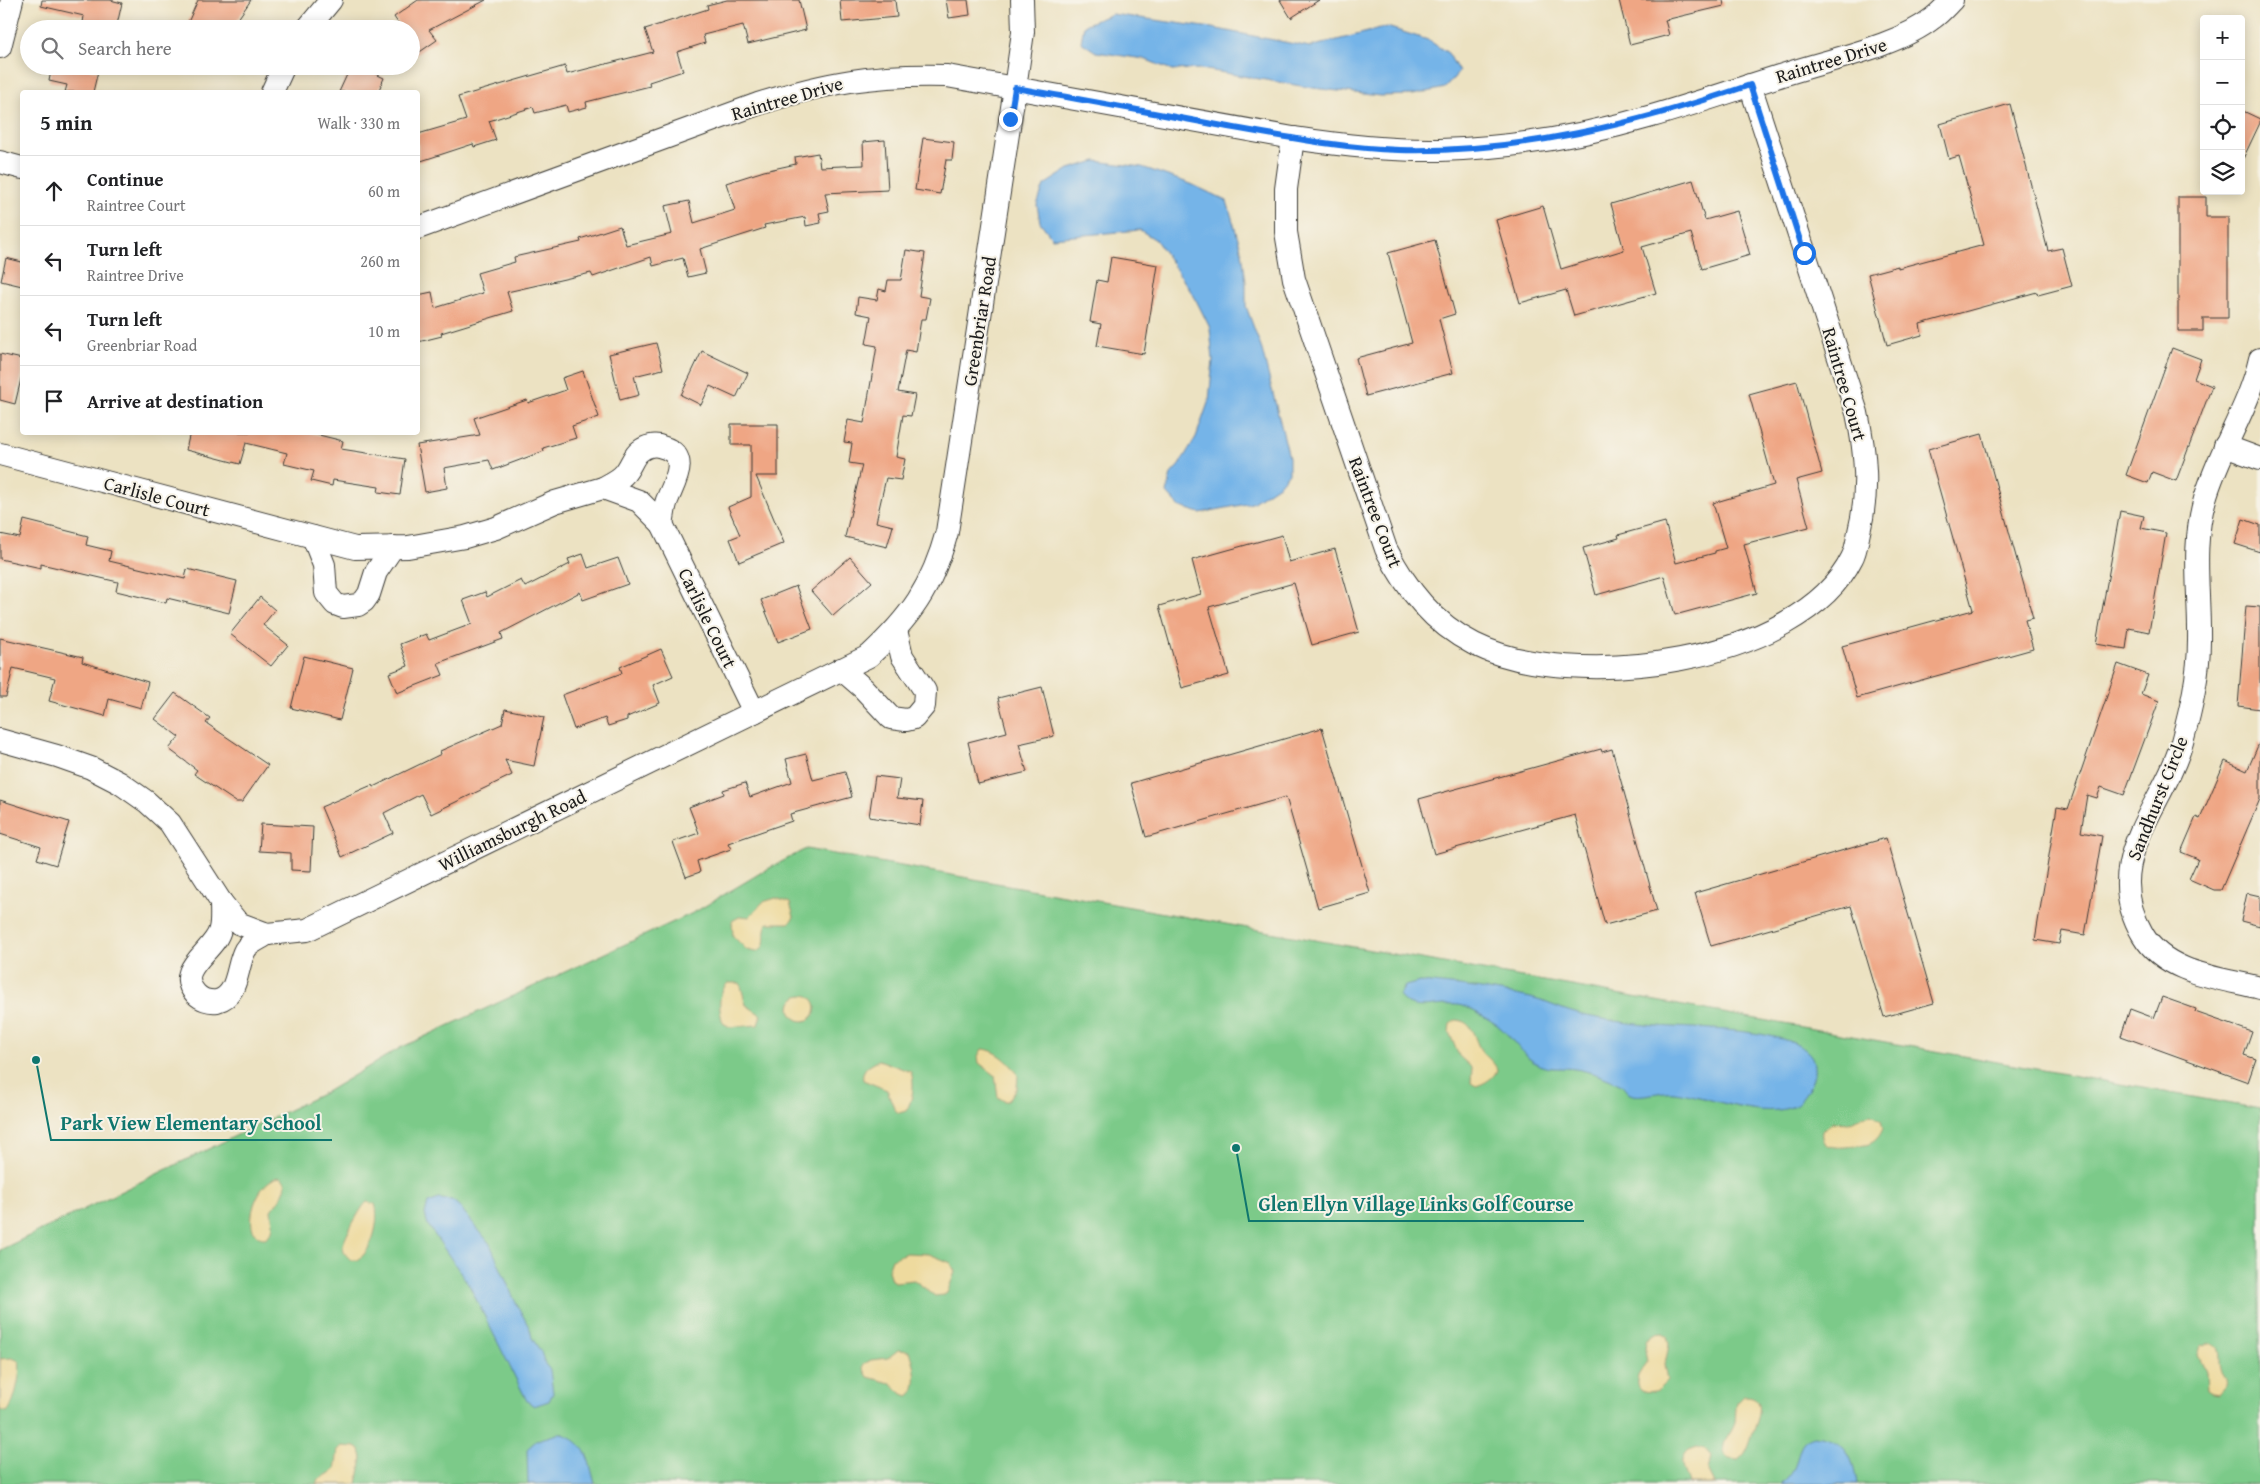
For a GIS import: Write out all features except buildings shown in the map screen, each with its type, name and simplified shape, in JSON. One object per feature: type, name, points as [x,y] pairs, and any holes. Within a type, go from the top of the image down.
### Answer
[{"type":"street","points":[[0,47],[12,0]]},
{"type":"street","points":[[315,20],[331,0]]},
{"type":"street","name":"Greenbriar Road","points":[[754,712],[869,656],[896,630],[929,583],[940,558],[947,532],[1015,88],[1023,32],[1022,0]]},
{"type":"street","name":"Raintree Drive","points":[[420,227],[758,104],[831,83],[868,77],[947,76],[1293,138],[1398,150],[1439,150],[1515,144],[1591,131],[1650,117],[1895,40],[1933,19],[1952,0]]},
{"type":"street","points":[[273,90],[280,75]]},
{"type":"street","name":"Raintree Court","points":[[1293,138],[1286,189],[1286,232],[1294,279],[1386,549],[1399,574],[1416,598],[1428,612],[1450,630],[1475,644],[1501,655],[1563,666],[1600,668],[1673,662],[1708,654],[1776,627],[1833,588],[1853,557],[1865,508],[1864,444],[1857,413],[1750,85]]},
{"type":"street","points":[[0,162],[20,167]]},
{"type":"street","name":"Sandhurst Circle","points":[[2260,358],[2240,418],[2225,446],[2204,499],[2197,540],[2196,570],[2199,643],[2196,679],[2181,745],[2170,774],[2132,849],[2129,863],[2128,894],[2143,936],[2169,961],[2188,970],[2260,988]]},
{"type":"street","name":"Carlisle Court","points":[[0,454],[355,548],[408,548],[466,537],[496,528],[555,502],[603,488],[624,475],[638,452],[645,447],[653,446],[669,450],[675,456],[680,471],[667,500],[662,524]]},
{"type":"street","points":[[2225,446],[2260,458]]},
{"type":"street","name":"Carlisle Court","points":[[603,488],[639,501],[662,524],[754,712]]},
{"type":"street","points":[[314,537],[324,565],[326,592],[335,604],[343,607],[358,605],[364,601],[369,594],[376,572],[393,547]]},
{"type":"street","points":[[841,669],[863,688],[891,718],[906,720],[914,718],[924,706],[925,691],[902,656],[896,630]]},
{"type":"street","name":"Williamsburgh Road","points":[[0,740],[58,756],[91,768],[120,783],[147,802],[170,823],[221,902],[238,923],[267,934],[307,930],[754,712]]},
{"type":"street","name":"Williamsburgh Road","points":[[221,902],[220,930],[213,946],[195,962],[189,975],[190,983],[197,996],[211,1001],[225,997],[234,986],[239,964],[246,948],[267,934]]},
{"type":"green space","points":[[806,849],[2260,1109],[2260,1484],[0,1484],[0,1250],[326,1092],[400,1048],[695,912],[762,872]]},
{"type":"sand","points":[[776,898],[790,903],[794,917],[789,923],[768,923],[763,946],[756,952],[747,950],[733,936],[732,921],[741,916],[749,917],[763,902]]},
{"type":"sand","points":[[728,983],[740,983],[746,1005],[761,1015],[758,1025],[730,1027],[723,1023],[720,1007],[721,997],[724,987]]},
{"type":"sand","points":[[803,995],[812,999],[816,1008],[812,1017],[803,1021],[794,1017],[790,1008],[794,999]]},
{"type":"sand","points":[[1456,1020],[1462,1021],[1469,1026],[1480,1049],[1497,1070],[1494,1076],[1476,1086],[1471,1083],[1472,1068],[1459,1056],[1449,1032],[1450,1024]]},
{"type":"sand","points":[[982,1049],[998,1054],[1012,1066],[1018,1075],[1017,1088],[1008,1101],[998,1097],[995,1075],[979,1063],[978,1056]]},
{"type":"sand","points":[[879,1060],[911,1072],[913,1092],[906,1111],[899,1113],[895,1110],[887,1090],[863,1080],[863,1073],[866,1067]]},
{"type":"sand","points":[[1871,1114],[1881,1120],[1883,1128],[1873,1142],[1865,1145],[1832,1147],[1824,1142],[1822,1131],[1832,1122],[1849,1123]]},
{"type":"sand","points":[[281,1177],[286,1183],[281,1198],[271,1210],[273,1222],[271,1232],[265,1238],[257,1236],[253,1229],[252,1219],[257,1197],[263,1187],[271,1180]]},
{"type":"sand","points":[[367,1202],[375,1204],[377,1218],[374,1234],[368,1249],[363,1255],[358,1260],[351,1260],[344,1251],[344,1243],[353,1223]]},
{"type":"sand","points":[[906,1253],[929,1254],[951,1263],[955,1272],[947,1293],[935,1296],[914,1280],[895,1282],[891,1280],[888,1270],[892,1259]]},
{"type":"sand","points":[[1663,1333],[1667,1336],[1669,1345],[1665,1364],[1668,1380],[1658,1390],[1649,1392],[1642,1390],[1637,1385],[1637,1381],[1647,1362],[1646,1340],[1654,1334]]},
{"type":"sand","points":[[2210,1343],[2219,1350],[2220,1363],[2226,1381],[2226,1387],[2219,1395],[2207,1391],[2206,1372],[2198,1355],[2201,1346]]},
{"type":"sand","points":[[898,1350],[909,1351],[913,1361],[914,1388],[908,1396],[901,1393],[890,1383],[868,1377],[863,1368],[864,1364],[871,1360],[888,1358]]},
{"type":"sand","points":[[12,1358],[19,1361],[20,1366],[15,1396],[7,1412],[0,1410],[0,1359]]},
{"type":"sand","points":[[1744,1396],[1757,1400],[1759,1416],[1744,1454],[1738,1460],[1729,1459],[1726,1456],[1724,1447],[1735,1423],[1737,1403]]},
{"type":"sand","points":[[342,1446],[356,1447],[360,1450],[362,1458],[357,1484],[316,1484],[318,1480],[335,1470],[338,1450]]},
{"type":"sand","points":[[1697,1447],[1705,1449],[1711,1456],[1708,1472],[1714,1484],[1689,1484],[1683,1462],[1685,1454]]},
{"type":"water","points":[[1112,14],[1212,28],[1310,47],[1387,27],[1428,40],[1448,53],[1459,72],[1445,88],[1413,95],[1380,96],[1313,88],[1201,69],[1172,70],[1144,59],[1096,52],[1081,42],[1084,25]]},
{"type":"water","points":[[1096,161],[1142,167],[1191,184],[1227,201],[1242,252],[1246,282],[1246,306],[1262,350],[1289,457],[1289,473],[1280,484],[1252,503],[1200,513],[1180,507],[1167,493],[1171,474],[1179,465],[1196,437],[1209,400],[1213,360],[1210,328],[1194,296],[1156,240],[1140,230],[1052,238],[1040,222],[1037,205],[1044,185],[1069,169]]},
{"type":"water","points":[[1420,982],[1517,995],[1575,1013],[1616,1021],[1652,1026],[1728,1030],[1772,1036],[1791,1042],[1805,1050],[1813,1060],[1814,1076],[1808,1090],[1797,1103],[1789,1108],[1776,1110],[1747,1108],[1674,1092],[1634,1095],[1617,1083],[1592,1073],[1539,1065],[1527,1057],[1497,1025],[1470,1009],[1452,1005],[1414,1006],[1406,1003],[1399,996],[1405,986]]},
{"type":"water","points":[[439,1199],[452,1200],[459,1206],[490,1244],[515,1301],[530,1329],[532,1338],[550,1370],[553,1393],[549,1401],[534,1406],[527,1401],[469,1285],[428,1225],[425,1214],[428,1203]]},
{"type":"water","points":[[561,1433],[577,1442],[586,1453],[595,1484],[528,1484],[527,1449],[537,1440]]},
{"type":"water","points":[[1813,1436],[1832,1441],[1845,1450],[1853,1464],[1857,1484],[1781,1484],[1794,1468],[1804,1441]]},
{"type":"place","name":"Park View Elementary School","points":[[36,1060]]},
{"type":"place","name":"Glen Ellyn Village Links Golf Course","points":[[1236,1148]]},
{"type":"route","points":[[1010,119],[1015,88],[1293,138],[1398,150],[1439,150],[1515,144],[1599,129],[1650,117],[1750,85],[1804,253]]}]
